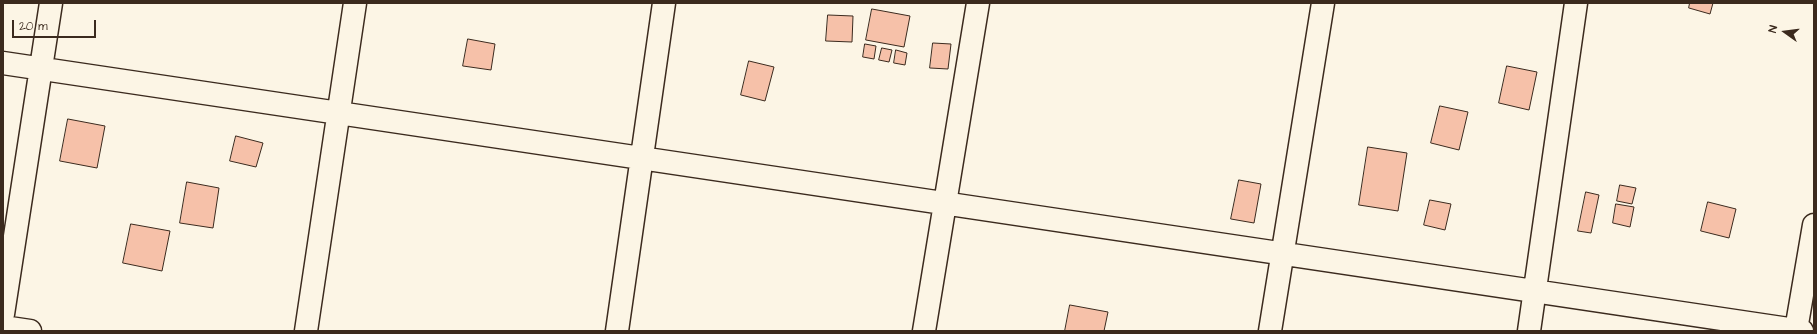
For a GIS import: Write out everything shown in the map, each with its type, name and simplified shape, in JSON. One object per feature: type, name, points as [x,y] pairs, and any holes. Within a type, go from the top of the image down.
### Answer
[{"type":"street","points":[[3,314],[51,3]]},
{"type":"street","points":[[306,331],[354,3]]},
{"type":"street","points":[[617,331],[664,3]]},
{"type":"street","points":[[924,331],[978,3]]},
{"type":"street","points":[[1270,331],[1323,3]]},
{"type":"street","points":[[1529,331],[1576,3]]},
{"type":"street","points":[[3,63],[1799,331],[1814,225]]},
{"type":"street","points":[[3,327],[30,331]]},
{"type":"building","points":[[1690,3],[1713,3],[1710,14],[1689,8]]},
{"type":"building","points":[[872,9],[910,16],[904,47],[866,40]]},
{"type":"building","points":[[828,15],[853,16],[852,42],[826,41]]},
{"type":"building","points":[[468,39],[495,44],[491,70],[463,66]]},
{"type":"building","points":[[933,43],[951,44],[948,69],[930,68]]},
{"type":"building","points":[[865,44],[876,46],[874,59],[863,57]]},
{"type":"building","points":[[882,48],[892,50],[889,62],[879,60]]},
{"type":"building","points":[[896,50],[907,53],[905,65],[894,63]]},
{"type":"building","points":[[749,61],[774,67],[765,101],[741,95]]},
{"type":"building","points":[[1507,66],[1537,72],[1529,110],[1499,103]]},
{"type":"building","points":[[1440,106],[1468,112],[1459,150],[1431,143]]},
{"type":"building","points":[[68,119],[105,126],[97,168],[60,161]]},
{"type":"building","points":[[236,136],[263,143],[256,167],[230,161]]},
{"type":"building","points":[[1368,147],[1407,153],[1398,211],[1359,205]]},
{"type":"building","points":[[1239,180],[1261,184],[1254,223],[1231,219]]},
{"type":"building","points":[[187,182],[219,188],[213,228],[180,223]]},
{"type":"building","points":[[1620,185],[1636,188],[1632,204],[1617,201]]},
{"type":"building","points":[[1586,192],[1599,195],[1591,233],[1578,231]]},
{"type":"building","points":[[1430,200],[1451,204],[1445,230],[1424,225]]},
{"type":"building","points":[[1708,202],[1736,209],[1729,238],[1701,231]]},
{"type":"building","points":[[1616,204],[1634,207],[1630,227],[1613,223]]},
{"type":"building","points":[[131,224],[170,231],[162,271],[123,263]]},
{"type":"building","points":[[1070,305],[1108,312],[1104,331],[1065,331]]}]
